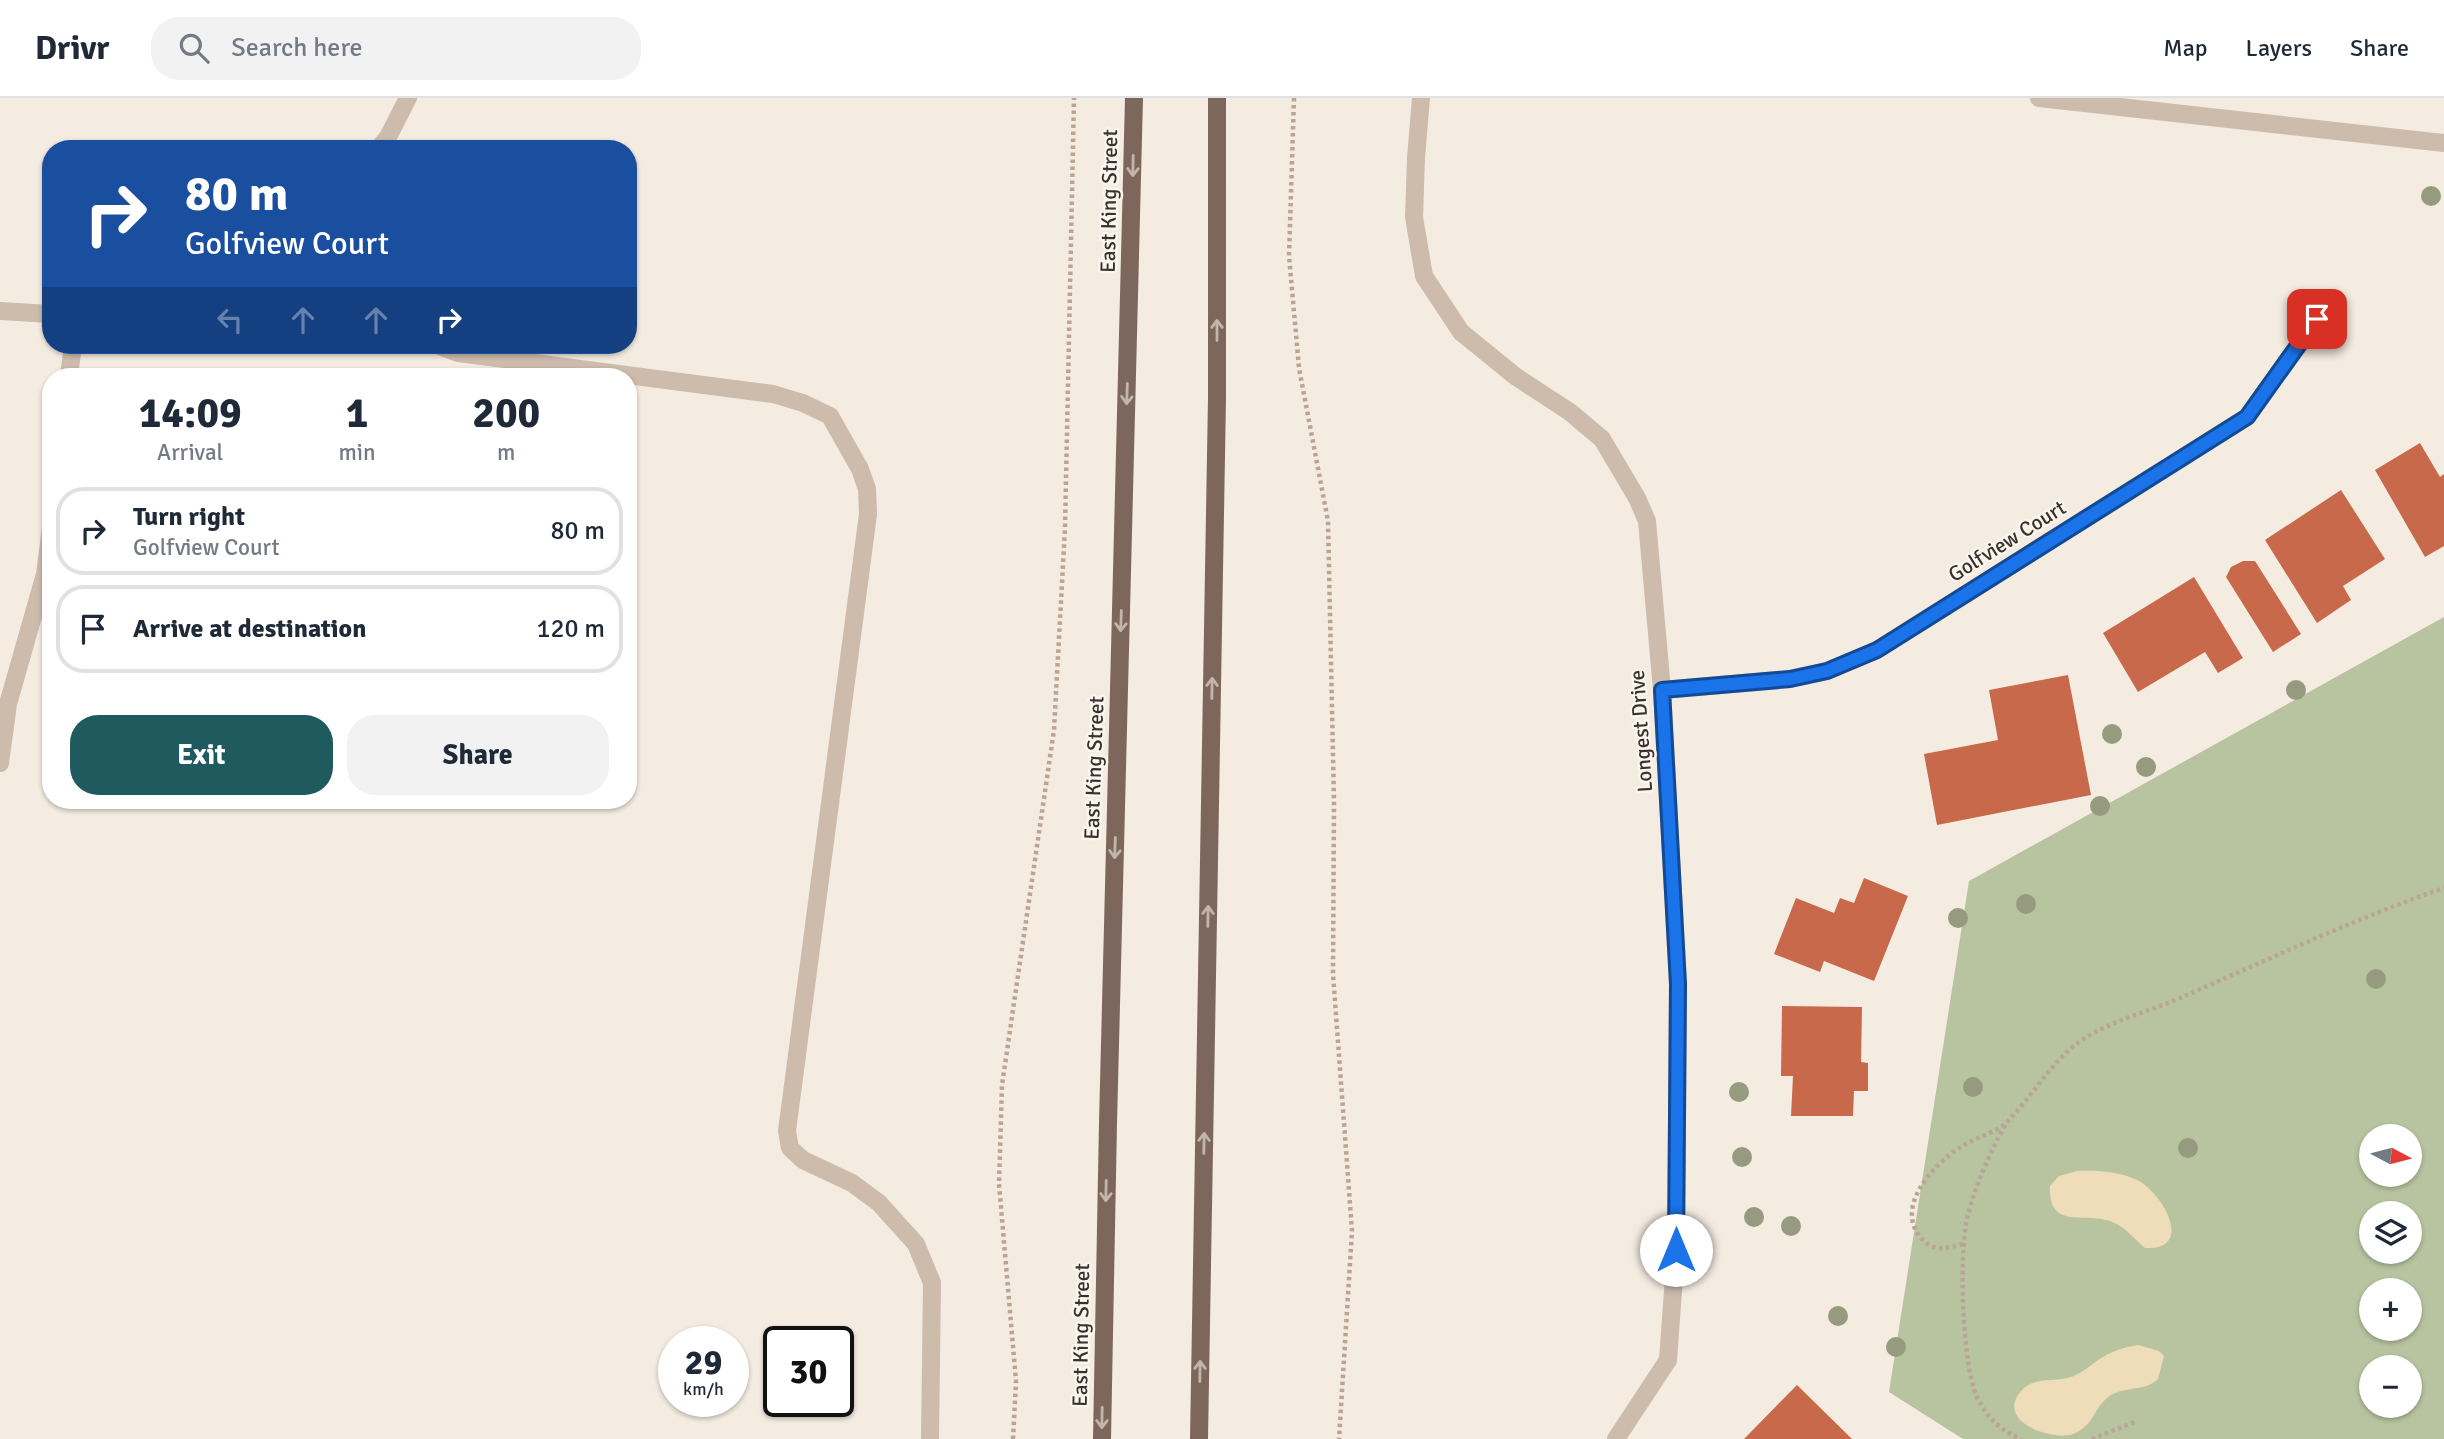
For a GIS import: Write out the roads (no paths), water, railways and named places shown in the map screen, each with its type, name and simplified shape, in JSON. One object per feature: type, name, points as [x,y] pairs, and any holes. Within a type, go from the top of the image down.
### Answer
[{"type":"main road","name":"East King Street","points":[[1102,1439],[1107,1136],[1134,98]]},
{"type":"main road","points":[[1199,1439],[1217,398],[1217,98]]},
{"type":"street","points":[[386,140],[408,98]]},
{"type":"street","name":"Longest Drive","points":[[1422,98],[1414,217],[1423,276],[1461,332],[1515,376],[1570,412],[1602,439],[1647,520],[1662,690],[1678,984],[1676,1250],[1668,1360],[1616,1439]]},
{"type":"street","points":[[2039,98],[2444,143]]},
{"type":"street","points":[[0,311],[42,313]]},
{"type":"street","name":"Golfview Court","points":[[1662,690],[1790,679],[1827,671],[1877,650],[2247,417],[2317,319]]},
{"type":"street","points":[[466,354],[573,368]]},
{"type":"street","points":[[637,376],[773,394],[830,416],[860,469],[866,489],[868,514],[787,1131],[790,1148],[803,1160],[852,1183],[879,1203],[916,1244],[932,1283],[930,1439]]},
{"type":"street","points":[[0,763],[8,704],[42,585]]}]
